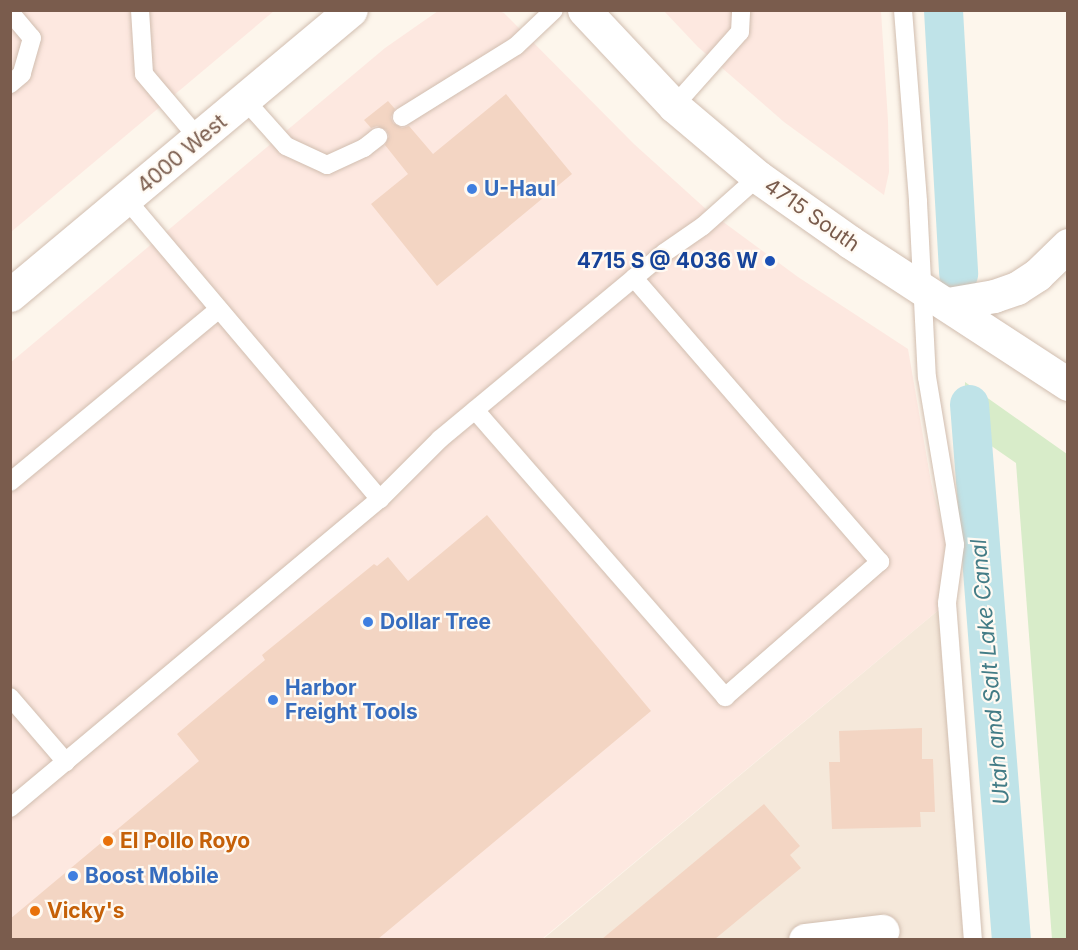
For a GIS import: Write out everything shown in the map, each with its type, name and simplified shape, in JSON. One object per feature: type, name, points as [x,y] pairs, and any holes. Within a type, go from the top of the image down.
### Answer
[{"type":"main road","name":"4715 South","points":[[584,10],[674,106],[758,177],[850,243],[1068,384]]},
{"type":"main road","name":"4000 West","points":[[10,296],[128,200],[245,100],[333,16]]},
{"type":"main road","points":[[935,296],[994,296],[1017,288],[1037,275],[1068,245]]},
{"type":"main road","points":[[805,939],[882,931]]},
{"type":"lane","points":[[140,10],[144,74],[199,139]]},
{"type":"lane","points":[[402,117],[516,46],[554,10]]},
{"type":"lane","points":[[674,106],[740,32],[741,10]]},
{"type":"lane","points":[[903,10],[935,296],[927,376],[955,545],[947,603],[973,939]]},
{"type":"lane","points":[[10,12],[32,38],[22,74],[10,84]]},
{"type":"lane","points":[[245,100],[285,146],[327,165],[364,148],[378,136]]},
{"type":"lane","points":[[10,808],[380,499],[440,439],[633,278],[704,226],[758,177]]},
{"type":"lane","points":[[128,200],[380,499]]},
{"type":"lane","points":[[475,410],[725,697],[880,562],[633,278]]},
{"type":"lane","points":[[10,482],[219,309]]},
{"type":"lane","points":[[10,697],[66,762]]},
{"type":"shaded area","points":[[11,11],[274,11],[11,232]]},
{"type":"shaded area","points":[[438,11],[499,11],[504,13],[634,144],[707,210],[798,277],[908,349],[931,482],[946,542],[941,608],[542,939],[11,939],[10,363],[385,48]]},
{"type":"shaded area","points":[[664,11],[881,11],[889,172],[884,195],[784,122],[698,47]]},
{"type":"shaded area","points":[[941,608],[964,939],[542,940]]},
{"type":"green space","points":[[965,382],[1067,454],[1067,939],[1052,939],[1016,463],[964,427]]},
{"type":"building","name":"U-Haul","points":[[506,94],[572,174],[437,286],[371,204],[408,174],[385,145],[389,136],[386,130],[377,126],[371,128],[364,120],[388,101],[395,109],[391,117],[393,123],[402,128],[409,126],[433,154]]},
{"type":"building","points":[[487,515],[651,711],[378,939],[10,939],[10,919],[199,761],[177,734],[265,660],[262,655],[374,564],[377,566],[388,557],[408,581]]},
{"type":"building","points":[[922,728],[922,759],[933,759],[935,812],[920,812],[921,827],[832,829],[829,762],[840,762],[839,731]]},
{"type":"building","points":[[764,804],[800,846],[790,855],[801,868],[715,939],[602,939]]},
{"type":"waterway","name":"Utah and Salt Lake Canal","points":[[943,10],[958,274]]},
{"type":"waterway","name":"Utah and Salt Lake Canal","points":[[969,404],[1011,940]]},
{"type":"place","name":"U-Haul","points":[[472,189]]},
{"type":"place","name":"4715 S @ 4036 W","points":[[770,261]]},
{"type":"place","name":"Dollar Tree","points":[[368,622]]},
{"type":"place","name":"Harbor Freight Tools","points":[[273,700]]},
{"type":"place","name":"El Pollo Royo","points":[[108,841]]},
{"type":"place","name":"Boost Mobile","points":[[73,876]]},
{"type":"place","name":"Vicky's","points":[[35,911]]}]
